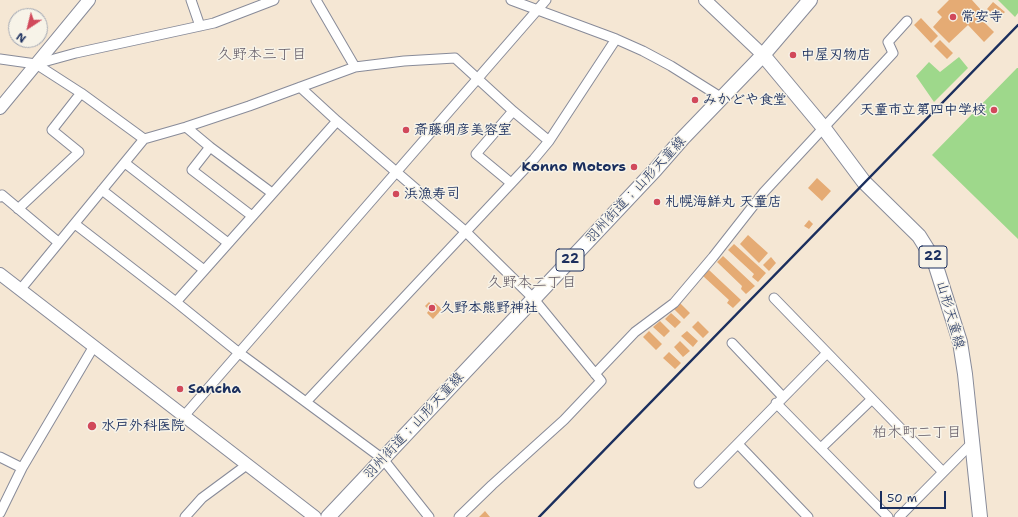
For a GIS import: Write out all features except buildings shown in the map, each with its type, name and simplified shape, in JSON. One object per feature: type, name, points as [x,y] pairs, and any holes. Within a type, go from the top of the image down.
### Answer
[{"type":"main road","name":"羽州街道；山形天童線","points":[[328,517],[722,98],[810,0]]},
{"type":"main road","name":"山形天童線","points":[[762,55],[823,127],[864,182],[919,236],[934,260],[960,342],[980,517]]},
{"type":"street","points":[[0,108],[89,0]]},
{"type":"street","points":[[191,0],[200,26]]},
{"type":"street","points":[[0,59],[36,64],[76,53],[214,23],[274,0]]},
{"type":"street","points":[[316,0],[355,67]]},
{"type":"street","points":[[511,0],[643,50],[722,98]]},
{"type":"street","points":[[184,416],[238,352],[546,0]]},
{"type":"street","points":[[705,0],[762,55]]},
{"type":"street","points":[[595,374],[635,332],[674,303],[713,258],[764,192],[893,53],[888,42],[907,21]]},
{"type":"street","points":[[306,402],[466,232],[549,141],[616,39]]},
{"type":"street","points":[[20,290],[144,139],[249,106],[355,67],[404,61],[455,58],[513,111],[549,141]]},
{"type":"street","points":[[36,64],[81,93],[144,139]]},
{"type":"street","points":[[300,87],[337,121],[466,232],[533,298],[601,381],[564,420],[492,485],[460,517]]},
{"type":"street","points":[[18,209],[79,152],[52,130],[81,93]]},
{"type":"street","points":[[511,183],[476,154],[513,111]]},
{"type":"street","points":[[176,302],[337,121]]},
{"type":"street","points":[[186,127],[272,194]]},
{"type":"street","points":[[210,147],[192,170],[252,216]]},
{"type":"street","points":[[125,163],[228,243]]},
{"type":"street","points":[[102,190],[204,270]]},
{"type":"street","points":[[0,197],[2,195],[58,242]]},
{"type":"street","points":[[75,224],[238,352],[383,459],[429,517]]},
{"type":"street","points":[[0,274],[315,517]]},
{"type":"street","points":[[774,298],[944,472]]},
{"type":"street","points":[[732,343],[821,448],[888,517]]},
{"type":"street","points":[[0,514],[22,468],[94,346]]},
{"type":"street","points":[[699,483],[827,353]]},
{"type":"street","points":[[821,448],[872,399]]},
{"type":"street","points":[[899,517],[972,442]]},
{"type":"street","points":[[738,444],[808,517]]},
{"type":"street","points":[[0,457],[22,468]]},
{"type":"street","points":[[185,517],[202,498],[248,464]]},
{"type":"green space","points":[[998,0],[1018,0],[1018,13],[1015,17]]},
{"type":"green space","points":[[959,57],[968,68],[934,102],[916,76],[929,62],[940,72]]},
{"type":"green space","name":"天童市立第四中学校","points":[[1018,68],[1018,239],[932,155]]},
{"type":"railway","points":[[539,517],[1018,25]]},
{"type":"place","name":"常安寺","points":[[953,17]]},
{"type":"place","name":"中屋刃物店","points":[[793,55]]},
{"type":"place","name":"みかどや食堂","points":[[695,100]]},
{"type":"place","name":"天童市立第四中学校","points":[[994,110]]},
{"type":"place","name":"斎藤明彦美容室","points":[[406,130]]},
{"type":"place","name":"Konno Motors","points":[[634,167]]},
{"type":"place","name":"浜漁寿司","points":[[396,194]]},
{"type":"place","name":"札幌海鮮丸 天童店","points":[[657,202]]},
{"type":"place","name":"久野本熊野神社","points":[[432,308]]},
{"type":"place","name":"Sancha","points":[[180,389]]},
{"type":"place","name":"水戸外科医院","points":[[92,426]]},
{"type":"district","name":"久野本三丁目","points":[[262,55]]},
{"type":"district","name":"久野本二丁目","points":[[532,283]]},
{"type":"district","name":"柏木町二丁目","points":[[917,433]]}]
